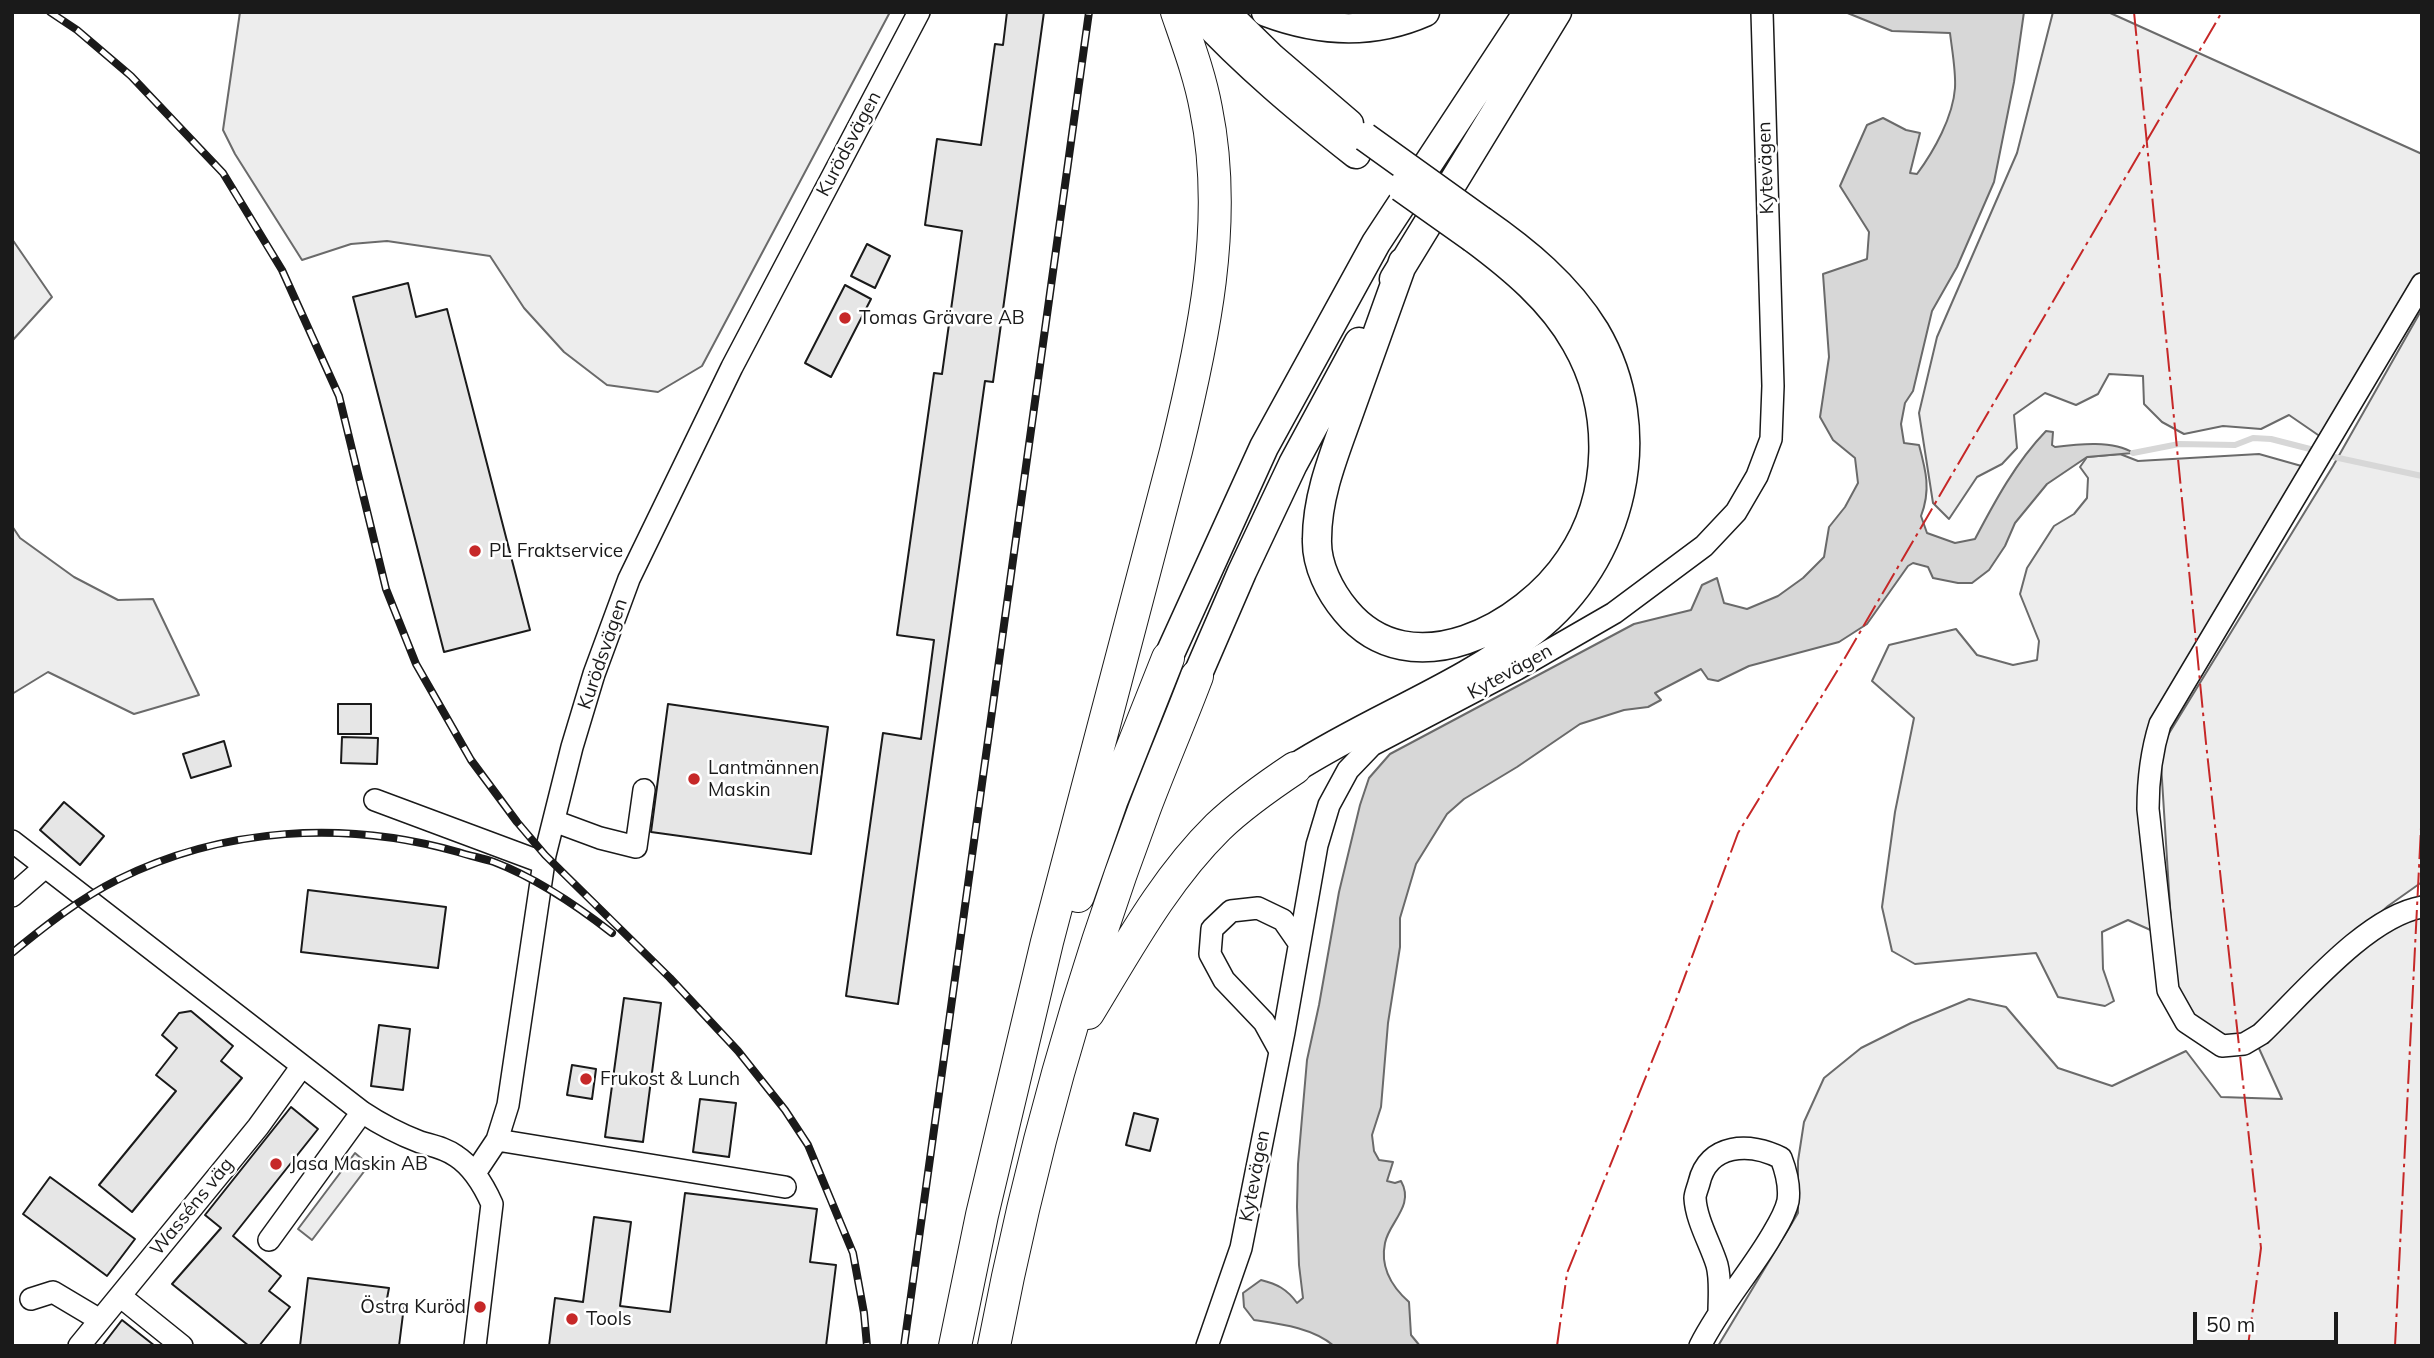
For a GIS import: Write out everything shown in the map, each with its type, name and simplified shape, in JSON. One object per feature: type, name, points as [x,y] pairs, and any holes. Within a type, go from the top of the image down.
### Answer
[{"type":"highway","points":[[955,1346],[982,1215],[1046,942],[1176,451],[1194,378],[1206,308],[1213,243],[1212,145],[1198,76],[1177,12]]},
{"type":"highway","points":[[1003,1131],[1060,947],[1112,799],[1168,658]]},
{"type":"highway","points":[[995,1346],[1011,1258],[1064,1054],[1092,960],[1144,810],[1197,676]]},
{"type":"highway","points":[[1064,1054],[1140,929],[1191,857],[1237,810],[1295,768]]},
{"type":"main road","points":[[1197,12],[1282,94],[1477,229],[1534,261],[1558,283],[1595,332],[1609,359],[1618,386],[1625,442],[1624,470],[1613,522],[1590,570],[1556,611],[1536,629],[1489,662],[1338,742],[1295,768]]},
{"type":"main road","points":[[1225,12],[1307,89],[1360,146]]},
{"type":"main road","points":[[1266,12],[1310,26],[1333,29],[1386,25],[1425,12]]},
{"type":"main road","points":[[1168,658],[1265,447],[1376,243],[1528,12]]},
{"type":"main road","points":[[1197,676],[1293,464],[1403,262],[1557,12]]},
{"type":"main road","points":[[1403,262],[1329,468],[1319,509],[1317,542],[1323,570],[1335,597],[1353,618],[1375,636],[1399,645],[1423,648],[1471,639],[1492,629],[1514,616],[1545,588],[1571,558],[1595,506],[1602,479],[1602,417],[1588,365],[1576,342],[1536,291],[1477,229]]},
{"type":"street","name":"Kurödsvägen","points":[[475,1173],[497,1140],[508,1105],[544,863],[572,747],[594,674],[629,579],[732,367],[919,12]]},
{"type":"street","name":"Kytevägen","points":[[1207,1346],[1241,1248],[1317,845],[1329,805],[1348,770],[1373,745],[1517,669],[1614,613],[1704,546],[1736,512],[1757,476],[1771,439],[1773,386],[1762,12]]},
{"type":"street","points":[[2422,284],[2160,724],[2151,753],[2148,782],[2148,809],[2168,990],[2186,1021],[2222,1046],[2244,1044],[2261,1034],[2361,939],[2404,910],[2422,907]]},
{"type":"street","points":[[554,821],[600,838],[636,847],[645,790]]},
{"type":"street","points":[[375,800],[544,863]]},
{"type":"street","points":[[12,841],[362,1112],[383,1126],[452,1153],[475,1173],[492,1204],[475,1346]]},
{"type":"street","points":[[12,896],[45,867]]},
{"type":"street","points":[[1280,1051],[1264,1022],[1224,980],[1210,954],[1212,929],[1231,911],[1258,908],[1283,920],[1299,943]]},
{"type":"street","name":"Wasséns väg","points":[[79,1346],[258,1127],[302,1066]]},
{"type":"street","points":[[270,1240],[362,1112]]},
{"type":"street","points":[[497,1140],[785,1187]]},
{"type":"street","points":[[1700,1346],[1781,1221],[1788,1200],[1786,1174],[1781,1158],[1768,1151],[1745,1148],[1722,1151],[1702,1168],[1695,1199],[1705,1235],[1718,1266],[1719,1313]]},
{"type":"street","points":[[31,1299],[53,1292],[100,1320]]},
{"type":"street","points":[[120,1296],[182,1346]]},
{"type":"shaded area","points":[[240,12],[890,12],[702,366],[658,392],[607,385],[564,352],[524,308],[490,256],[387,241],[351,244],[302,260],[235,154],[223,130]]},
{"type":"shaded area","points":[[1845,12],[2024,12],[2014,82],[1994,182],[1957,267],[1932,311],[1913,391],[1905,403],[1901,424],[1904,443],[1919,445],[1924,463],[1927,489],[1921,516],[1927,533],[1955,543],[1975,539],[1998,496],[2046,431],[2053,432],[2052,445],[2055,447],[2106,445],[2133,453],[2087,457],[2047,484],[2015,523],[2005,546],[1989,570],[1972,583],[1933,578],[1928,567],[1913,563],[1908,566],[1867,624],[1839,642],[1749,666],[1718,681],[1708,679],[1701,669],[1655,693],[1661,700],[1648,707],[1624,710],[1580,724],[1464,799],[1447,814],[1416,864],[1400,918],[1400,947],[1388,1023],[1381,1107],[1372,1135],[1374,1151],[1379,1160],[1393,1162],[1387,1181],[1401,1181],[1404,1190],[1405,1198],[1400,1214],[1387,1235],[1384,1260],[1397,1290],[1409,1302],[1411,1335],[1420,1346],[1334,1346],[1307,1331],[1254,1320],[1244,1307],[1243,1293],[1261,1280],[1281,1288],[1297,1303],[1303,1298],[1297,1207],[1307,1060],[1339,892],[1369,778],[1390,754],[1634,624],[1691,610],[1702,585],[1717,578],[1724,603],[1747,609],[1778,596],[1803,578],[1824,557],[1829,527],[1845,507],[1858,483],[1855,458],[1833,440],[1820,417],[1829,357],[1823,274],[1867,259],[1869,232],[1840,186],[1867,125],[1883,118],[1906,130],[1920,133],[1910,173],[1917,174],[1947,122],[1955,81],[1950,33],[1892,31]]},
{"type":"shaded area","points":[[2053,12],[2108,12],[2422,154],[2422,272],[2321,437],[2289,415],[2261,429],[2223,426],[2184,434],[2162,422],[2144,404],[2143,376],[2109,374],[2098,394],[2076,405],[2045,393],[2014,415],[2017,448],[2002,464],[1977,477],[1949,519],[1933,503],[1919,413],[1937,337],[2017,153]]},
{"type":"shaded area","points":[[12,239],[52,297],[12,341]]},
{"type":"shaded area","points":[[2422,309],[2422,882],[2388,906],[2240,1038],[2220,1038],[2189,1013],[2175,986],[2160,748],[2333,466]]},
{"type":"shaded area","points":[[2120,454],[2138,461],[2259,454],[2305,467],[2149,741],[2155,932],[2128,920],[2102,932],[2103,969],[2114,1001],[2105,1006],[2058,997],[2036,953],[1915,964],[1892,951],[1882,907],[1895,812],[1914,718],[1872,681],[1889,645],[1956,629],[1977,655],[2013,665],[2037,660],[2039,641],[2020,594],[2027,568],[2054,526],[2074,514],[2087,498],[2088,478],[2080,467],[2087,457]]},
{"type":"shaded area","points":[[12,526],[20,538],[74,577],[118,600],[153,599],[199,695],[134,714],[48,672],[12,694]]},
{"type":"shaded area","points":[[2417,916],[2422,919],[2422,1346],[1718,1346],[1798,1213],[1798,1161],[1804,1122],[1824,1078],[1861,1048],[1911,1023],[1969,999],[2006,1007],[2058,1068],[2112,1086],[2186,1051],[2221,1097],[2282,1099],[2257,1044],[2358,947]]},
{"type":"shaded area","points":[[355,1153],[369,1165],[312,1240],[298,1229]]},
{"type":"building","points":[[1007,12],[1044,12],[993,382],[985,381],[898,1004],[846,996],[883,733],[921,739],[934,640],[897,635],[934,373],[942,374],[962,231],[925,225],[937,139],[981,145],[995,44],[1003,45]]},
{"type":"building","points":[[867,244],[890,256],[875,288],[851,276]]},
{"type":"building","points":[[408,283],[416,317],[447,309],[530,630],[444,652],[353,297]]},
{"type":"building","points":[[845,285],[871,299],[831,377],[805,363]]},
{"type":"building","points":[[338,704],[371,704],[371,734],[338,734]]},
{"type":"building","points":[[668,704],[828,727],[811,854],[651,832]]},
{"type":"building","points":[[342,737],[378,738],[377,764],[341,763]]},
{"type":"building","points":[[224,741],[231,766],[191,778],[183,754]]},
{"type":"building","points":[[64,802],[104,836],[80,865],[40,830]]},
{"type":"building","points":[[308,890],[446,907],[438,968],[301,952]]},
{"type":"building","points":[[624,998],[661,1003],[643,1142],[605,1137]]},
{"type":"building","points":[[191,1011],[233,1046],[221,1061],[242,1078],[132,1212],[99,1185],[176,1091],[156,1075],[177,1048],[162,1035],[179,1013]]},
{"type":"building","points":[[379,1025],[410,1029],[403,1090],[371,1086]]},
{"type":"building","points":[[572,1065],[596,1069],[592,1099],[567,1095]]},
{"type":"building","points":[[700,1099],[736,1103],[729,1157],[693,1152]]},
{"type":"building","points":[[291,1107],[318,1129],[233,1236],[281,1276],[269,1291],[290,1307],[259,1346],[249,1346],[172,1284],[221,1228],[205,1215]]},
{"type":"building","points":[[1134,1113],[1158,1119],[1150,1151],[1126,1145]]},
{"type":"building","points":[[50,1177],[135,1239],[107,1276],[23,1214]]},
{"type":"building","points":[[685,1193],[817,1209],[810,1262],[836,1265],[826,1346],[549,1346],[555,1298],[583,1302],[594,1217],[631,1222],[620,1306],[670,1312]]},
{"type":"building","points":[[308,1278],[389,1288],[386,1304],[404,1306],[399,1346],[300,1346]]},
{"type":"building","points":[[122,1320],[155,1346],[102,1346]]},
{"type":"waterway","points":[[2133,453],[2179,444],[2235,445],[2253,438],[2271,439],[2310,449]]},
{"type":"waterway","points":[[2334,457],[2422,476]]},
{"type":"railway","points":[[50,12],[77,30],[131,76],[223,173],[282,270],[339,396],[386,589],[416,664],[471,760],[517,822],[545,855],[670,978],[738,1051],[785,1110],[808,1145],[853,1253],[867,1346]]},
{"type":"railway","points":[[904,1346],[1089,12]]},
{"type":"railway","points":[[12,953],[89,896],[157,862],[242,839],[285,834],[372,835],[415,842],[490,861],[540,884],[612,933]]},
{"type":"power","points":[[2134,12],[2206,743],[2261,1248],[2248,1346]]},
{"type":"power","points":[[1557,1346],[1567,1273],[1669,1019],[1738,833],[1839,668],[2222,12]]},
{"type":"power","points":[[2395,1346],[2422,808]]},
{"type":"place","name":"Tomas Grävare AB","points":[[845,318]]},
{"type":"place","name":"PL Fraktservice","points":[[475,551]]},
{"type":"place","name":"Lantmännen Maskin","points":[[694,779]]},
{"type":"place","name":"Frukost & Lunch","points":[[586,1079]]},
{"type":"place","name":"Jasa Maskin AB","points":[[276,1164]]},
{"type":"place","name":"Östra Kuröd","points":[[480,1307]]},
{"type":"place","name":"Tools","points":[[572,1319]]}]
